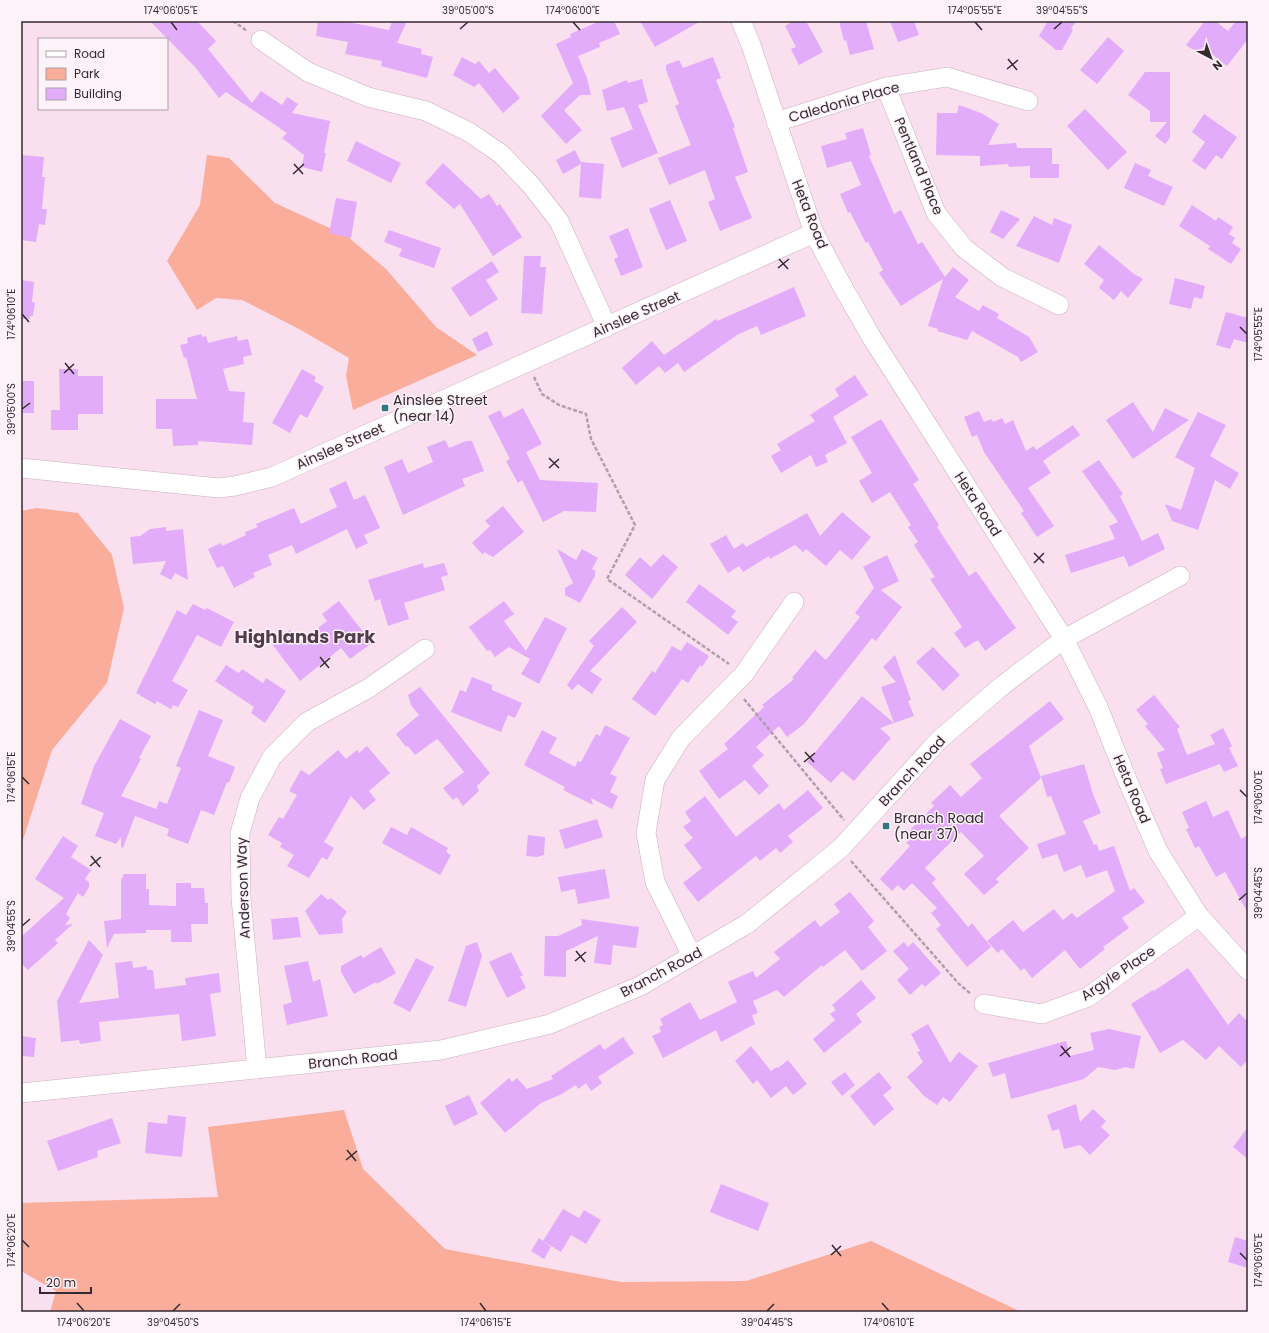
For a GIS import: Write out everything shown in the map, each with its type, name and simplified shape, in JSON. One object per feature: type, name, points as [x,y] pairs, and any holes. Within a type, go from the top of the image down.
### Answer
[{"type":"street","name":"Heta Road","points":[[741,21],[751,45],[814,233],[872,338],[1064,639],[1098,707],[1158,851],[1199,916],[1248,970]]},
{"type":"street","points":[[261,40],[308,72],[368,97],[426,111],[469,132],[502,154],[531,185],[559,221],[607,327]]},
{"type":"street","name":"Caledonia Place","points":[[776,122],[886,87],[947,77],[1028,101]]},
{"type":"street","name":"Pentland Place","points":[[886,87],[936,213],[964,248],[1002,277],[1059,305]]},
{"type":"street","name":"Ainslee Street","points":[[21,468],[201,487],[235,486],[272,477],[814,233]]},
{"type":"street","name":"Branch Road","points":[[21,1093],[441,1050],[550,1024],[640,986],[747,924],[841,848],[940,740],[1003,685],[1064,639],[1180,576]]},
{"type":"street","points":[[692,956],[655,882],[646,833],[655,780],[681,738],[739,680],[794,602]]},
{"type":"street","name":"Anderson Way","points":[[257,1070],[241,898],[240,833],[250,798],[272,757],[307,722],[369,688],[425,648]]},
{"type":"street","name":"Argyle Place","points":[[984,1004],[1042,1014],[1088,997],[1199,916]]},
{"type":"path","points":[[527,362],[542,394],[559,405],[586,414],[591,439],[635,525],[607,579],[739,680],[855,834]]},
{"type":"path","points":[[841,848],[959,984],[984,1004]]},
{"type":"green space","points":[[207,155],[229,158],[275,203],[347,236],[386,269],[436,327],[477,355],[353,410],[346,376],[349,358],[299,329],[242,300],[216,298],[197,310],[167,261],[200,205]]},
{"type":"green space","points":[[37,508],[78,513],[112,555],[124,608],[107,683],[52,750],[21,846],[21,511]]},
{"type":"green space","points":[[344,1110],[363,1169],[445,1249],[621,1282],[746,1281],[871,1241],[1021,1312],[50,1312],[56,1291],[21,1271],[21,1203],[218,1197],[208,1127]]},
{"type":"building","points":[[150,21],[197,21],[216,41],[208,49],[252,103],[261,91],[282,105],[287,97],[298,104],[292,113],[330,121],[322,172],[302,167],[304,155],[282,138],[287,133],[226,92],[219,98],[195,67]]},
{"type":"building","points":[[318,21],[342,21],[389,30],[392,21],[407,21],[397,43],[422,49],[421,54],[433,57],[427,78],[381,66],[382,61],[345,54],[348,42],[316,36]]},
{"type":"building","points":[[600,21],[614,21],[620,34],[599,43],[600,47],[578,56],[587,78],[591,95],[580,95],[564,110],[582,130],[566,144],[541,116],[573,83],[556,44],[571,37],[570,34]]},
{"type":"building","points":[[640,21],[701,21],[655,47]]},
{"type":"building","points":[[794,21],[806,21],[823,52],[799,65],[791,49],[796,47],[785,26]]},
{"type":"building","points":[[839,21],[866,21],[874,49],[850,55],[846,40],[844,41]]},
{"type":"building","points":[[890,21],[914,21],[919,35],[898,42]]},
{"type":"building","points":[[1048,21],[1076,21],[1071,29],[1073,30],[1062,50],[1056,50],[1039,36]]},
{"type":"building","points":[[1205,21],[1215,21],[1228,31],[1236,21],[1248,21],[1248,39],[1227,66],[1203,47],[1198,53],[1186,45]]},
{"type":"building","points":[[1108,37],[1124,51],[1097,84],[1080,70]]},
{"type":"building","points":[[462,57],[475,64],[479,61],[489,73],[495,68],[520,98],[503,113],[479,83],[474,87],[453,75]]},
{"type":"building","points":[[713,57],[721,78],[716,80],[735,127],[733,128],[748,172],[735,177],[752,218],[720,231],[708,202],[715,199],[705,170],[669,185],[658,158],[691,145],[675,106],[679,104],[666,70],[666,65],[679,60],[683,68]]},
{"type":"building","points":[[1145,72],[1170,72],[1170,138],[1165,144],[1155,136],[1167,122],[1150,122],[1150,111],[1128,95]]},
{"type":"building","points":[[642,79],[648,102],[638,105],[658,153],[622,168],[610,138],[633,129],[624,107],[607,111],[602,90],[627,80],[628,83]]},
{"type":"building","points":[[959,105],[981,113],[999,124],[988,145],[1016,143],[1017,148],[1052,148],[1052,164],[1059,164],[1059,178],[1030,178],[1030,166],[1009,167],[1008,164],[980,166],[980,156],[936,155],[937,113],[957,113]]},
{"type":"building","points":[[1085,109],[1127,152],[1108,170],[1067,126]]},
{"type":"building","points":[[1204,114],[1237,137],[1222,159],[1216,155],[1205,170],[1192,161],[1205,142],[1192,132]]},
{"type":"building","points":[[863,128],[871,155],[869,156],[894,214],[901,210],[918,244],[922,242],[945,277],[953,267],[969,280],[955,297],[979,311],[983,305],[999,314],[997,318],[1029,337],[1038,352],[1021,362],[1018,357],[972,331],[967,340],[937,331],[938,329],[928,326],[943,279],[901,306],[879,273],[883,270],[868,242],[866,243],[850,212],[848,213],[840,194],[861,185],[851,161],[827,168],[821,146],[847,139],[845,133]]},
{"type":"building","points":[[356,141],[401,163],[391,183],[347,161]]},
{"type":"building","points":[[575,150],[581,162],[604,164],[601,199],[579,197],[581,164],[563,174],[556,160]]},
{"type":"building","points":[[21,155],[44,157],[42,177],[45,177],[42,209],[47,209],[45,225],[39,224],[36,242],[21,240]]},
{"type":"building","points":[[443,163],[481,199],[489,194],[497,206],[500,204],[522,237],[493,256],[460,204],[454,209],[425,183]]},
{"type":"building","points":[[1135,163],[1151,170],[1148,176],[1173,187],[1164,206],[1124,188]]},
{"type":"building","points":[[336,198],[357,202],[351,238],[329,233]]},
{"type":"building","points":[[670,200],[687,241],[666,250],[649,209]]},
{"type":"building","points":[[1192,205],[1216,221],[1218,217],[1233,227],[1229,234],[1235,238],[1232,243],[1241,249],[1231,264],[1208,249],[1210,246],[1179,226]]},
{"type":"building","points":[[1001,210],[1020,219],[1003,239],[990,232]]},
{"type":"building","points":[[1034,216],[1052,225],[1054,218],[1072,225],[1059,263],[1016,246]]},
{"type":"building","points":[[628,228],[643,267],[621,276],[614,259],[618,257],[609,236]]},
{"type":"building","points":[[389,230],[441,248],[434,268],[399,256],[402,249],[384,242]]},
{"type":"building","points":[[1099,245],[1134,274],[1143,279],[1128,298],[1121,291],[1114,300],[1099,288],[1104,280],[1084,264]]},
{"type":"building","points":[[524,256],[541,256],[540,267],[546,267],[542,314],[521,313]]},
{"type":"building","points":[[492,261],[499,272],[486,280],[498,299],[470,317],[451,288]]},
{"type":"building","points":[[1175,278],[1205,286],[1202,299],[1194,297],[1191,309],[1169,304]]},
{"type":"building","points":[[21,280],[34,282],[32,302],[35,303],[33,316],[30,316],[30,319],[21,319]]},
{"type":"building","points":[[794,287],[806,316],[761,335],[757,326],[737,335],[684,372],[678,363],[665,373],[659,366],[636,385],[622,368],[652,341],[664,355],[716,319],[717,321]]},
{"type":"building","points":[[1226,312],[1248,318],[1248,343],[1234,339],[1230,349],[1216,345]]},
{"type":"building","points":[[487,331],[493,345],[478,352],[472,339]]},
{"type":"building","points":[[201,334],[202,337],[206,336],[208,343],[237,336],[238,341],[248,339],[252,355],[243,357],[244,364],[223,369],[229,391],[245,392],[243,422],[254,423],[252,445],[198,441],[198,445],[173,446],[172,429],[156,429],[156,399],[197,399],[186,357],[184,358],[180,345],[188,343],[187,338]]},
{"type":"building","points":[[59,369],[78,369],[78,376],[103,376],[103,414],[78,414],[78,430],[51,430],[51,410],[60,410]]},
{"type":"building","points":[[302,369],[316,377],[314,381],[324,387],[307,418],[300,414],[290,433],[272,423]]},
{"type":"building","points":[[855,375],[868,395],[833,417],[847,443],[825,455],[828,462],[816,467],[811,455],[781,473],[771,456],[781,450],[777,444],[815,421],[810,415],[839,396],[835,389]]},
{"type":"building","points":[[21,381],[34,381],[34,413],[21,413]]},
{"type":"building","points":[[1133,402],[1153,432],[1165,408],[1189,420],[1133,459],[1106,420]]},
{"type":"building","points":[[523,408],[542,444],[526,452],[540,480],[598,483],[596,512],[564,511],[543,522],[522,480],[518,483],[506,461],[510,459],[488,416],[500,410],[504,418]]},
{"type":"building","points":[[979,411],[984,422],[992,419],[993,422],[1002,418],[1005,424],[1013,420],[1026,451],[1034,446],[1036,450],[1073,425],[1080,435],[1043,461],[1051,473],[1028,488],[1054,526],[1037,537],[1021,513],[1024,511],[984,452],[977,435],[972,437],[964,417]]},
{"type":"building","points":[[1198,412],[1226,425],[1210,456],[1239,473],[1230,489],[1215,480],[1198,530],[1172,521],[1165,504],[1181,510],[1195,468],[1175,457]]},
{"type":"building","points":[[881,419],[919,480],[913,484],[939,525],[937,527],[969,576],[976,571],[1016,628],[985,651],[978,640],[965,648],[954,633],[962,627],[930,579],[935,577],[914,545],[918,542],[908,527],[911,525],[890,492],[872,503],[859,481],[872,473],[851,437]]},
{"type":"building","points":[[445,440],[449,448],[466,441],[472,441],[484,471],[462,479],[465,486],[403,515],[384,467],[402,459],[408,473],[433,462],[427,447]]},
{"type":"building","points":[[1099,460],[1123,494],[1120,496],[1142,541],[1158,533],[1165,549],[1129,567],[1124,556],[1071,573],[1065,555],[1115,539],[1109,526],[1118,522],[1082,471]]},
{"type":"building","points":[[346,481],[354,500],[365,495],[380,528],[364,535],[368,543],[356,549],[347,529],[296,554],[292,545],[268,555],[272,565],[253,573],[255,577],[234,588],[223,566],[217,568],[208,549],[221,543],[222,546],[246,535],[245,532],[258,527],[256,524],[294,508],[301,524],[337,507],[329,489]]},
{"type":"building","points":[[503,506],[524,532],[493,557],[484,552],[483,555],[472,543],[490,526],[485,521]]},
{"type":"building","points":[[842,512],[871,537],[852,560],[840,550],[826,566],[806,549],[803,552],[795,545],[770,559],[769,556],[743,572],[739,566],[728,573],[710,544],[726,535],[734,549],[743,543],[746,547],[807,513],[820,536]]},
{"type":"building","points":[[166,527],[166,531],[183,529],[188,580],[175,573],[171,580],[160,574],[166,561],[133,564],[130,537],[140,536],[150,529]]},
{"type":"building","points":[[557,549],[576,560],[582,549],[598,558],[592,569],[595,570],[595,576],[580,603],[565,595],[565,588],[573,583]]},
{"type":"building","points":[[663,554],[678,567],[652,599],[625,575],[640,557],[651,567]]},
{"type":"building","points":[[887,555],[899,581],[881,590],[902,607],[876,641],[872,638],[804,724],[787,737],[779,726],[756,747],[764,755],[752,766],[769,786],[759,795],[745,780],[719,799],[699,771],[728,749],[724,744],[764,707],[762,705],[794,679],[792,678],[815,650],[826,660],[860,617],[855,613],[874,588],[863,567]]},
{"type":"building","points":[[423,563],[424,568],[444,563],[448,575],[441,577],[445,590],[404,603],[409,619],[388,626],[380,599],[375,601],[368,580]]},
{"type":"building","points":[[699,584],[736,611],[731,617],[738,622],[728,635],[686,602]]},
{"type":"building","points":[[339,601],[372,643],[350,659],[341,648],[300,681],[272,644],[290,630],[300,642],[327,621],[322,614]]},
{"type":"building","points":[[504,601],[514,614],[504,621],[526,651],[545,617],[567,628],[539,684],[521,674],[530,659],[509,647],[495,657],[490,650],[487,651],[469,627]]},
{"type":"building","points":[[193,604],[205,610],[207,608],[234,622],[221,647],[197,635],[172,681],[188,690],[178,707],[173,705],[171,709],[157,701],[155,704],[136,693],[177,610],[186,615]]},
{"type":"building","points":[[622,607],[637,622],[590,671],[602,679],[592,694],[578,684],[572,690],[567,685],[594,646],[589,641]]},
{"type":"building","points":[[687,642],[709,656],[702,667],[700,665],[688,683],[682,679],[655,716],[632,699],[652,671],[655,673],[672,646],[681,651]]},
{"type":"building","points":[[933,647],[960,675],[943,691],[916,662]]},
{"type":"building","points":[[895,655],[911,700],[908,701],[914,716],[880,728],[891,738],[854,781],[842,771],[831,783],[807,762],[862,696],[894,723],[881,687],[896,682],[883,667]]},
{"type":"building","points":[[226,665],[239,673],[242,669],[263,683],[266,678],[286,691],[265,723],[251,713],[254,707],[215,681]]},
{"type":"building","points":[[472,677],[492,685],[492,690],[522,703],[515,718],[508,715],[501,732],[451,712],[460,690],[466,692]]},
{"type":"building","points":[[420,687],[490,773],[477,786],[479,791],[463,806],[457,797],[453,800],[443,788],[464,772],[441,743],[437,739],[415,755],[408,746],[406,747],[396,734],[419,715],[411,705],[408,695]]},
{"type":"building","points":[[1154,695],[1180,727],[1177,729],[1187,755],[1215,744],[1210,735],[1223,728],[1232,746],[1229,748],[1238,766],[1224,772],[1220,764],[1166,784],[1160,769],[1163,768],[1157,753],[1165,750],[1145,726],[1148,724],[1136,710]]},
{"type":"building","points":[[1050,701],[1064,719],[1029,746],[1041,778],[999,816],[1029,848],[996,879],[999,882],[984,895],[964,874],[984,856],[961,832],[925,868],[936,879],[932,883],[968,927],[972,923],[991,947],[967,967],[936,929],[941,925],[931,913],[937,908],[912,883],[904,891],[898,885],[892,891],[880,879],[910,846],[906,843],[913,836],[908,832],[934,806],[931,803],[950,785],[961,797],[982,778],[970,764]]},
{"type":"building","points":[[199,710],[223,720],[208,756],[235,767],[229,783],[227,782],[214,815],[201,810],[188,844],[167,836],[169,829],[135,816],[123,848],[121,847],[121,837],[116,844],[95,836],[104,813],[81,804],[94,766],[120,719],[151,736],[139,758],[141,759],[121,796],[156,809],[159,801],[167,804],[181,768],[176,766]]},
{"type":"building","points":[[605,725],[630,738],[610,774],[617,777],[610,792],[618,796],[612,809],[591,798],[593,805],[563,790],[565,787],[524,765],[542,730],[557,738],[549,753],[575,767],[578,761],[581,762],[596,734],[600,736]]},
{"type":"building","points":[[367,746],[390,773],[369,791],[376,800],[364,810],[351,796],[324,842],[334,848],[327,860],[322,857],[309,878],[287,866],[294,855],[280,847],[282,843],[268,835],[279,817],[283,819],[297,795],[289,791],[301,770],[309,775],[338,750],[346,759],[357,750],[359,753]]},
{"type":"building","points":[[1084,764],[1094,797],[1101,813],[1083,821],[1094,845],[1097,844],[1099,851],[1114,846],[1130,891],[1134,888],[1145,902],[1122,918],[1129,928],[1103,947],[1105,949],[1080,969],[1065,950],[1032,978],[1024,968],[1021,971],[1002,949],[998,953],[987,941],[1013,920],[1023,932],[1054,909],[1063,920],[1072,913],[1077,918],[1115,891],[1107,870],[1086,878],[1081,865],[1064,872],[1057,854],[1042,859],[1037,844],[1066,834],[1051,796],[1047,797],[1041,776]]},
{"type":"building","points":[[808,790],[823,808],[788,836],[793,842],[780,853],[776,848],[760,861],[756,856],[698,902],[683,883],[702,868],[684,845],[693,838],[683,827],[691,821],[685,812],[705,796],[736,837],[779,803],[784,810]]},
{"type":"building","points":[[1206,801],[1213,817],[1228,810],[1241,839],[1248,835],[1248,913],[1225,872],[1216,877],[1199,846],[1195,848],[1186,829],[1189,828],[1182,812]]},
{"type":"building","points":[[597,819],[603,837],[565,849],[559,830]]},
{"type":"building","points":[[391,827],[407,835],[411,827],[448,848],[446,852],[451,855],[440,875],[382,843]]},
{"type":"building","points":[[528,835],[545,837],[544,855],[537,857],[526,856]]},
{"type":"building","points":[[63,836],[78,846],[71,857],[91,870],[85,879],[89,882],[89,887],[83,897],[78,893],[66,914],[70,918],[65,925],[73,924],[55,940],[58,943],[28,970],[21,963],[21,937],[64,898],[35,879]]},
{"type":"building","points":[[605,869],[610,898],[578,904],[575,889],[561,892],[558,877]]},
{"type":"building","points":[[124,874],[146,874],[146,889],[149,889],[149,905],[176,906],[176,883],[191,883],[191,888],[204,888],[205,903],[208,903],[208,924],[191,924],[192,942],[171,942],[171,930],[146,930],[146,933],[114,934],[107,948],[104,921],[121,919],[121,880]]},
{"type":"building","points":[[850,892],[874,921],[868,927],[887,951],[862,971],[845,950],[823,967],[822,965],[784,997],[777,990],[753,1001],[758,1013],[752,1015],[755,1024],[721,1042],[716,1030],[663,1058],[652,1036],[661,1032],[659,1027],[663,1025],[660,1019],[690,1002],[700,1020],[737,1002],[728,982],[753,971],[756,978],[780,959],[774,952],[815,920],[820,927],[840,912],[834,904]]},
{"type":"building","points":[[321,894],[328,900],[331,898],[347,912],[342,919],[343,933],[319,935],[305,911]]},
{"type":"building","points":[[298,917],[301,937],[273,940],[271,919]]},
{"type":"building","points":[[581,919],[639,927],[636,948],[613,945],[611,965],[594,963],[598,936],[566,951],[566,977],[544,976],[545,936],[558,936],[582,925]]},
{"type":"building","points":[[89,940],[103,955],[79,1003],[119,998],[115,963],[132,961],[133,968],[147,966],[147,970],[153,970],[155,989],[186,985],[185,978],[219,973],[221,992],[210,994],[216,1036],[182,1041],[179,1014],[99,1022],[101,1041],[80,1044],[79,1040],[61,1042],[57,1001]]},
{"type":"building","points":[[477,942],[482,956],[466,1007],[448,1001],[466,946]]},
{"type":"building","points":[[904,942],[908,947],[913,942],[941,973],[925,987],[922,984],[910,995],[897,980],[909,969],[893,951]]},
{"type":"building","points":[[381,947],[396,973],[377,984],[376,982],[354,994],[341,972],[341,966],[361,955],[363,958]]},
{"type":"building","points":[[511,952],[523,976],[520,976],[526,988],[507,998],[489,962]]},
{"type":"building","points":[[416,958],[434,967],[410,1012],[393,1003]]},
{"type":"building","points":[[308,961],[313,982],[320,979],[328,1016],[287,1025],[283,1005],[292,1002],[284,966]]},
{"type":"building","points":[[1188,968],[1228,1025],[1239,1013],[1248,1022],[1248,1060],[1241,1067],[1219,1046],[1206,1060],[1183,1040],[1160,1053],[1131,1004],[1153,990],[1154,991]]},
{"type":"building","points":[[861,980],[876,998],[856,1014],[862,1022],[824,1053],[813,1039],[835,1020],[830,1014],[836,1010],[832,1005]]},
{"type":"building","points":[[928,1024],[950,1063],[959,1052],[978,1066],[950,1102],[943,1097],[937,1105],[924,1096],[907,1077],[923,1062],[917,1052],[920,1051],[911,1034]]},
{"type":"building","points":[[1109,1029],[1141,1036],[1134,1069],[1126,1067],[1115,1070],[1098,1067],[1084,1079],[1011,1099],[1005,1073],[993,1077],[988,1063],[1066,1041],[1070,1056],[1094,1050],[1090,1033]]},
{"type":"building","points":[[21,1036],[36,1038],[34,1057],[21,1056]]},
{"type":"building","points":[[623,1037],[634,1053],[598,1077],[602,1083],[591,1091],[586,1083],[578,1089],[576,1085],[560,1095],[541,1103],[505,1133],[480,1103],[509,1078],[512,1082],[517,1078],[527,1089],[553,1079],[551,1076],[600,1044],[604,1050]]},
{"type":"building","points":[[751,1046],[771,1071],[777,1067],[778,1068],[788,1060],[807,1084],[793,1095],[786,1086],[771,1098],[757,1080],[753,1084],[735,1061]]},
{"type":"building","points":[[845,1072],[855,1085],[842,1096],[831,1082]]},
{"type":"building","points":[[879,1072],[892,1088],[883,1095],[894,1109],[874,1126],[850,1096]]},
{"type":"building","points":[[469,1095],[478,1114],[454,1126],[445,1106]]},
{"type":"building","points":[[1076,1104],[1080,1122],[1093,1109],[1106,1121],[1101,1127],[1110,1135],[1090,1155],[1080,1145],[1064,1149],[1059,1129],[1052,1131],[1047,1115]]},
{"type":"building","points":[[168,1115],[186,1117],[182,1157],[145,1153],[148,1122],[167,1124]]},
{"type":"building","points":[[112,1118],[121,1143],[97,1151],[98,1157],[58,1171],[47,1141]]},
{"type":"building","points":[[1248,1127],[1248,1159],[1233,1147]]},
{"type":"building","points":[[721,1184],[769,1203],[758,1231],[710,1212]]},
{"type":"building","points":[[563,1209],[579,1218],[584,1210],[601,1220],[586,1244],[571,1235],[561,1252],[543,1241]]},
{"type":"building","points":[[1235,1237],[1248,1241],[1248,1268],[1228,1262]]},
{"type":"building","points":[[539,1238],[551,1247],[544,1259],[531,1251]]},
{"type":"place","name":"Ainslee Street (near 14)","points":[[385,408]]},
{"type":"place","name":"Branch Road (near 37)","points":[[886,826]]},
{"type":"district","name":"Highlands Park","points":[[305,637]]}]
